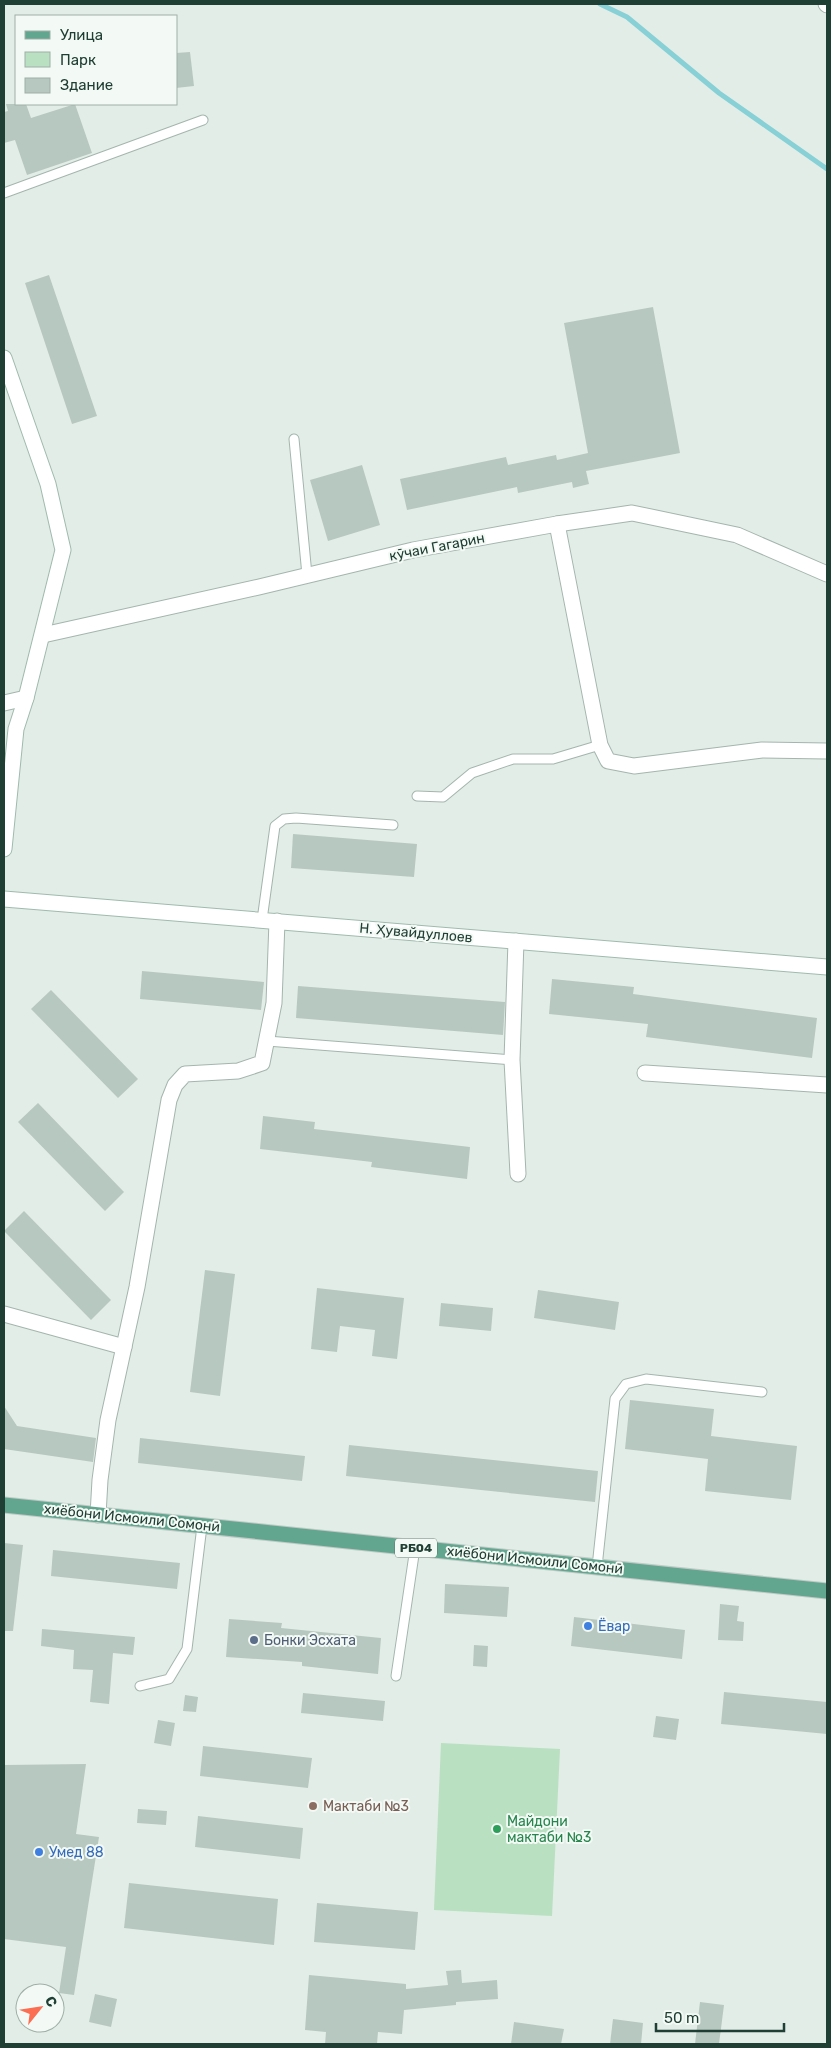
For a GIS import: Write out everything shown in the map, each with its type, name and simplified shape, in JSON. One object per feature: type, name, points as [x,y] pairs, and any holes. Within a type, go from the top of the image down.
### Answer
[{"type":"main road","name":"хиёбони Исмоили Сомонӣ","points":[[4,1505],[827,1590]]},
{"type":"street","points":[[4,358],[48,484],[63,550],[43,635],[16,729],[4,849]]},
{"type":"street","name":"кӯчаи Гагарин","points":[[43,635],[413,550],[557,524],[632,513],[737,536],[827,574]]},
{"type":"street","points":[[557,524],[600,745],[608,761],[634,766],[762,750],[827,751]]},
{"type":"street","points":[[4,703],[26,698]]},
{"type":"street","name":"Н. Ҳувайдуллоев","points":[[4,899],[827,967]]},
{"type":"street","points":[[98,1514],[100,1480],[108,1420],[137,1287],[169,1100],[175,1085],[185,1074],[238,1071],[262,1063],[274,1003],[269,921]]},
{"type":"street","points":[[516,941],[512,1060],[518,1174]]},
{"type":"street","points":[[645,1073],[827,1084]]},
{"type":"street","points":[[4,1314],[124,1347]]},
{"type":"lane","points":[[4,193],[203,120]]},
{"type":"lane","points":[[294,439],[307,575]]},
{"type":"lane","points":[[417,796],[443,797],[472,773],[513,759],[553,759],[600,745]]},
{"type":"lane","points":[[269,921],[274,826],[284,819],[296,818],[393,825]]},
{"type":"lane","points":[[267,1041],[512,1060]]},
{"type":"lane","points":[[596,1566],[615,1399],[626,1384],[646,1379],[762,1392]]},
{"type":"lane","points":[[140,1686],[169,1678],[186,1648],[202,1526]]},
{"type":"lane","points":[[396,1676],[415,1548]]},
{"type":"green space","name":"Майдони мактаби №3","points":[[441,1743],[560,1749],[552,1916],[434,1910]]},
{"type":"building","points":[[190,52],[194,86],[178,88],[178,53]]},
{"type":"building","points":[[6,104],[26,105],[31,118],[75,105],[92,153],[27,175],[15,140],[4,143],[4,112],[8,111]]},
{"type":"building","points":[[49,275],[97,416],[72,424],[25,283]]},
{"type":"building","points":[[653,307],[680,453],[586,471],[589,484],[573,488],[572,482],[518,493],[517,487],[407,510],[400,479],[506,457],[508,465],[556,455],[557,460],[588,453],[564,323]]},
{"type":"building","points":[[362,465],[380,525],[328,541],[310,480]]},
{"type":"building","points":[[293,834],[417,844],[414,877],[291,868]]},
{"type":"building","points":[[142,971],[264,982],[261,1010],[140,999]]},
{"type":"building","points":[[552,979],[634,987],[633,994],[817,1018],[812,1058],[646,1037],[648,1024],[549,1014]]},
{"type":"building","points":[[298,986],[505,1002],[503,1035],[296,1018]]},
{"type":"building","points":[[51,990],[138,1079],[118,1098],[31,1009]]},
{"type":"building","points":[[38,1103],[124,1192],[105,1211],[18,1122]]},
{"type":"building","points":[[263,1116],[315,1122],[314,1129],[470,1147],[467,1179],[371,1167],[372,1162],[260,1149]]},
{"type":"building","points":[[24,1211],[111,1300],[91,1320],[4,1231]]},
{"type":"building","points":[[205,1270],[235,1274],[220,1396],[190,1392]]},
{"type":"building","points":[[317,1288],[404,1298],[397,1359],[372,1356],[375,1330],[340,1326],[337,1352],[311,1349]]},
{"type":"building","points":[[538,1290],[619,1302],[615,1330],[534,1318]]},
{"type":"building","points":[[441,1303],[493,1308],[491,1331],[439,1326]]},
{"type":"building","points":[[630,1400],[714,1409],[711,1436],[797,1446],[791,1500],[705,1491],[708,1459],[625,1449]]},
{"type":"building","points":[[4,1406],[17,1426],[96,1438],[93,1462],[4,1449]]},
{"type":"building","points":[[140,1438],[305,1456],[302,1481],[138,1463]]},
{"type":"building","points":[[349,1445],[598,1471],[595,1502],[346,1476]]},
{"type":"building","points":[[4,1543],[23,1545],[13,1631],[4,1631]]},
{"type":"building","points":[[53,1550],[180,1563],[177,1589],[51,1576]]},
{"type":"building","points":[[445,1584],[509,1587],[507,1617],[444,1613]]},
{"type":"building","points":[[720,1604],[739,1606],[737,1621],[744,1622],[743,1641],[718,1640]]},
{"type":"building","points":[[574,1617],[685,1630],[682,1659],[571,1646]]},
{"type":"building","points":[[229,1619],[282,1623],[281,1628],[381,1638],[378,1674],[302,1666],[302,1662],[226,1657]]},
{"type":"building","points":[[42,1629],[135,1637],[133,1655],[113,1653],[109,1704],[90,1702],[93,1670],[73,1669],[74,1650],[41,1646]]},
{"type":"building","points":[[474,1645],[488,1646],[487,1667],[473,1666]]},
{"type":"building","points":[[724,1692],[827,1702],[827,1734],[721,1724]]},
{"type":"building","points":[[303,1693],[385,1701],[383,1721],[301,1713]]},
{"type":"building","points":[[185,1695],[198,1697],[196,1712],[183,1711]]},
{"type":"building","points":[[656,1716],[679,1719],[676,1740],[653,1737]]},
{"type":"building","points":[[158,1720],[175,1723],[171,1746],[154,1743]]},
{"type":"building","points":[[203,1746],[312,1758],[308,1788],[200,1776]]},
{"type":"building","name":"Умед 88","points":[[86,1764],[76,1834],[99,1837],[74,1995],[65,1994],[65,1983],[61,1983],[66,1947],[4,1939],[4,1765]]},
{"type":"building","points":[[138,1809],[167,1811],[166,1825],[137,1823]]},
{"type":"building","points":[[198,1816],[303,1828],[300,1859],[195,1847]]},
{"type":"building","points":[[129,1883],[278,1899],[274,1945],[124,1928]]},
{"type":"building","points":[[317,1903],[418,1912],[415,1950],[314,1942]]},
{"type":"building","points":[[461,1970],[462,1983],[497,1980],[498,1999],[456,2002],[456,2005],[404,2010],[402,2034],[378,2032],[377,2044],[325,2044],[326,2032],[305,2030],[309,1975],[406,1984],[406,1989],[448,1985],[446,1971]]},
{"type":"building","points":[[95,1994],[117,1999],[111,2027],[89,2022]]},
{"type":"building","points":[[700,2002],[724,2005],[719,2044],[695,2044]]},
{"type":"building","points":[[613,2019],[643,2023],[641,2044],[610,2044]]},
{"type":"building","points":[[514,2022],[564,2029],[561,2044],[511,2044]]},
{"type":"waterway","points":[[600,4],[627,17],[719,93],[827,169]]},
{"type":"place","name":"Ёвар","points":[[588,1626]]},
{"type":"place","name":"Бонки Эсхата","points":[[254,1640]]},
{"type":"place","name":"Мактаби №3","points":[[313,1806]]},
{"type":"place","name":"Майдони мактаби №3","points":[[497,1829]]},
{"type":"place","name":"Умед 88","points":[[39,1852]]}]
